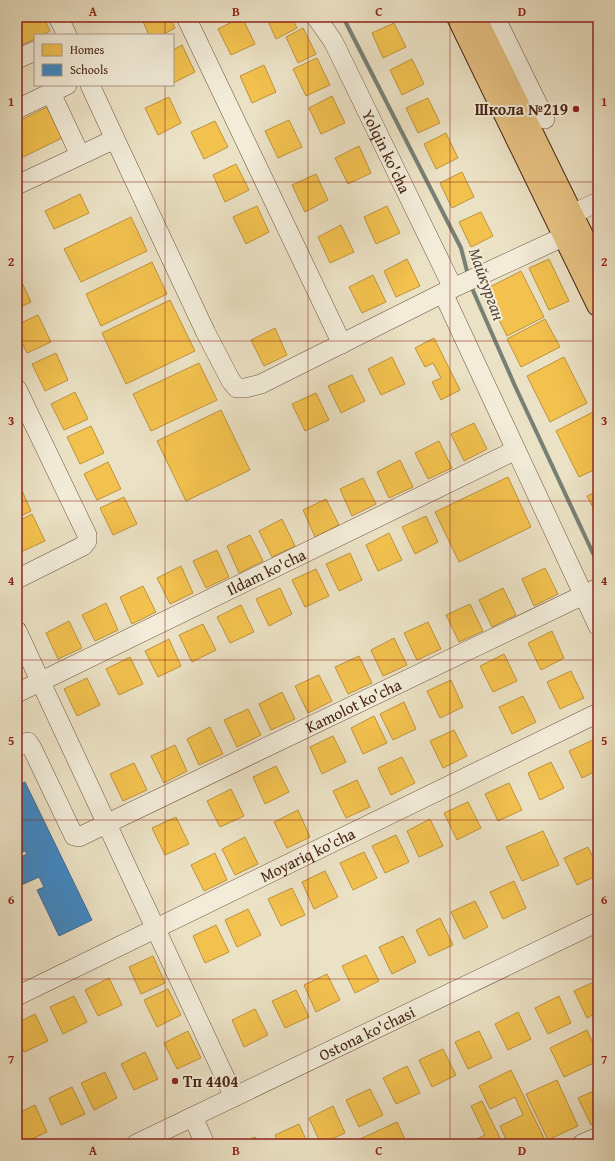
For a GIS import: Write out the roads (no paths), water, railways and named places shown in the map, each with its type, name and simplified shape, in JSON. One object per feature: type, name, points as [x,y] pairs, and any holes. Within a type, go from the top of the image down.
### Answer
[{"type":"main road","points":[[458,17],[572,227],[598,268]]},
{"type":"main road","points":[[475,17],[572,227],[598,305]]},
{"type":"street","points":[[58,17],[66,34]]},
{"type":"street","points":[[186,17],[342,344]]},
{"type":"street","name":"Yolqin ko'cha","points":[[316,17],[333,41],[448,291],[516,450],[591,591],[598,626]]},
{"type":"street","points":[[495,17],[545,119]]},
{"type":"street","points":[[17,60],[34,52]]},
{"type":"street","points":[[90,86],[206,333],[231,382],[236,388],[245,388],[261,384],[485,273],[572,227],[598,202]]},
{"type":"street","points":[[17,109],[59,89],[80,155]]},
{"type":"street","points":[[17,185],[115,139]]},
{"type":"street","points":[[17,390],[87,535],[83,546],[18,575]]},
{"type":"street","name":"Ildam ko'cha","points":[[17,693],[516,450]]},
{"type":"street","name":"Kamolot ko'cha","points":[[17,747],[28,742],[74,836],[79,837],[591,591]]},
{"type":"street","points":[[17,631],[108,823],[234,1097]]},
{"type":"street","name":"Moyariq ko'cha","points":[[17,996],[598,713]]},
{"type":"street","name":"Ostona ko'chasi","points":[[136,1144],[598,922]]},
{"type":"street","points":[[193,1117],[206,1144]]},
{"type":"street","points":[[582,1144],[598,1137]]},
{"type":"waterway","name":"Майкурган","points":[[343,17],[461,248],[468,275]]},
{"type":"waterway","name":"Майкурган","points":[[471,286],[515,386],[598,564]]},
{"type":"place","name":"Школа №219","points":[[576,109]]},
{"type":"place","name":"Тп 4404","points":[[175,1081]]}]
